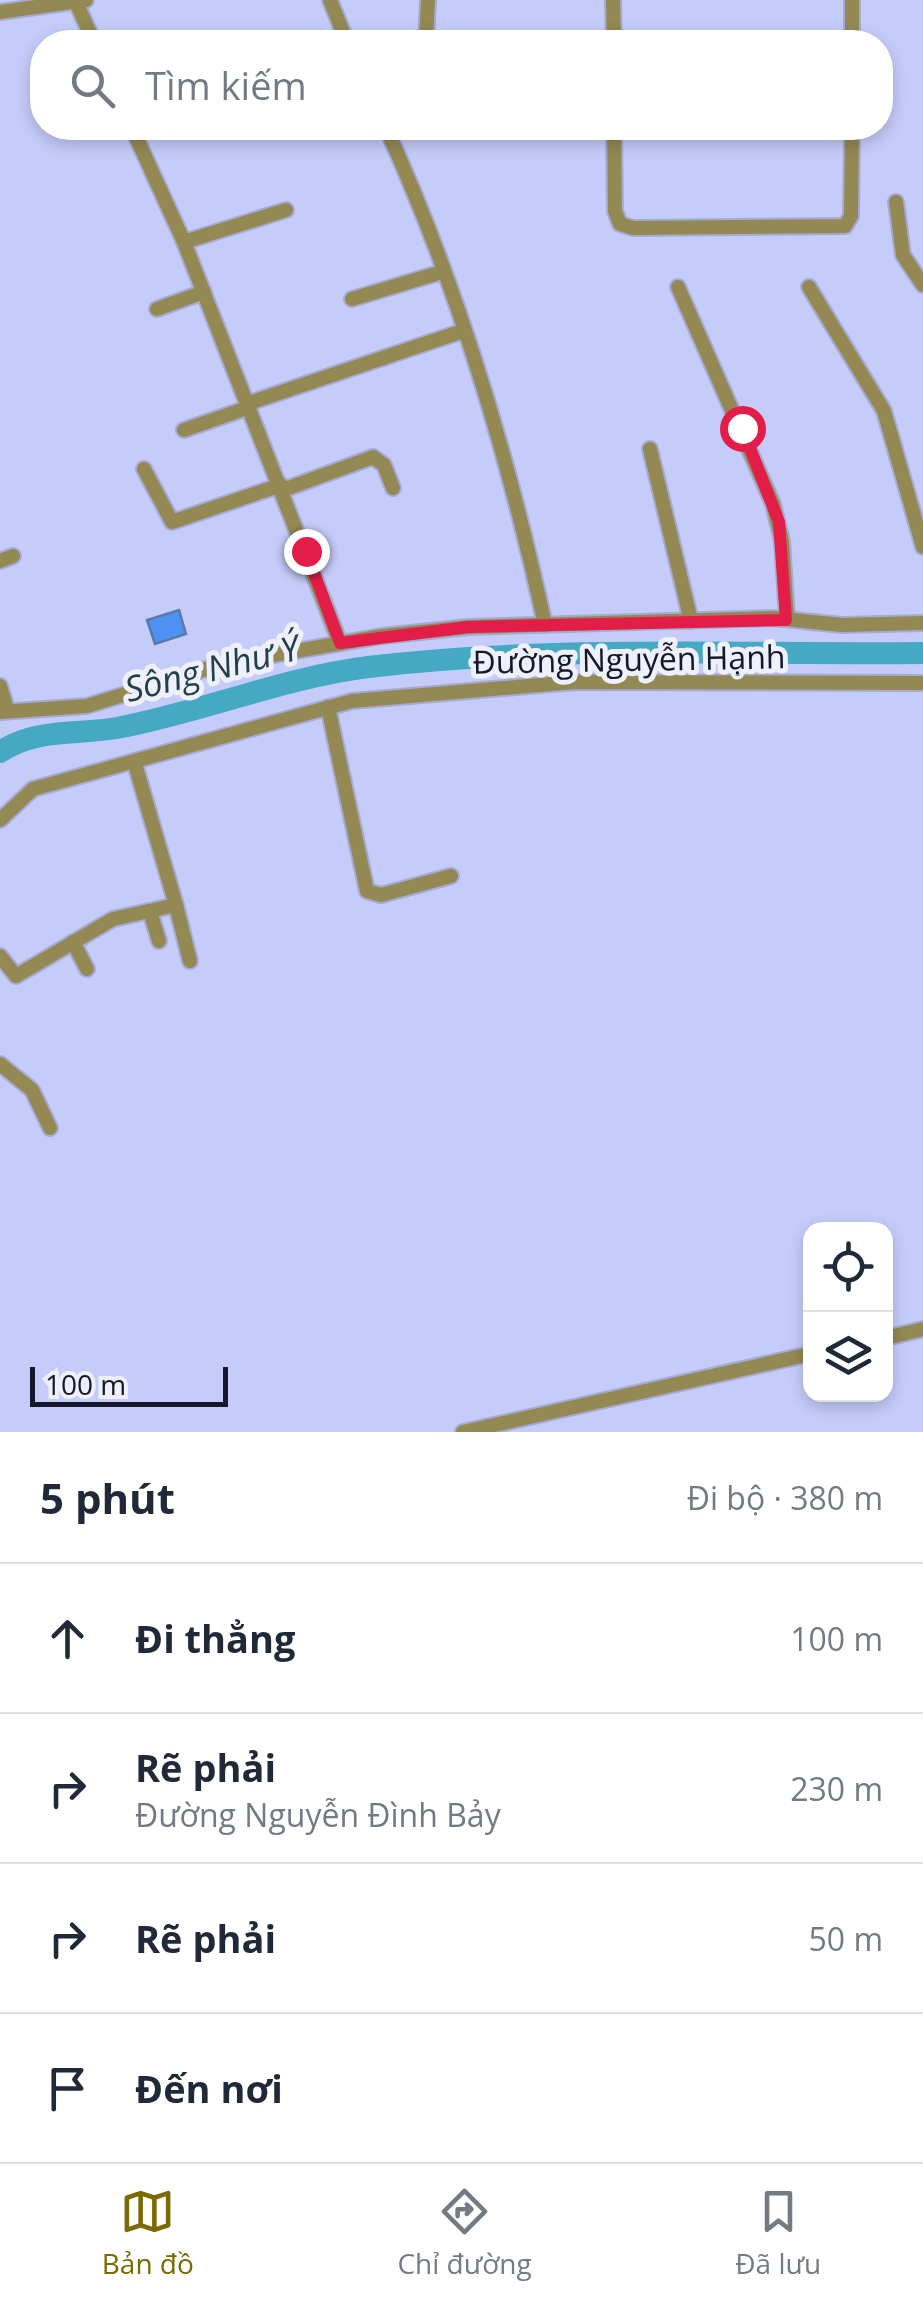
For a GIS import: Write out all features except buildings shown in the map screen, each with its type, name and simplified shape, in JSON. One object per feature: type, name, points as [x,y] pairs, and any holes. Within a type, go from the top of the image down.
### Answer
[{"type":"street","points":[[0,12],[79,0],[90,30]]},
{"type":"street","points":[[330,0],[342,30]]},
{"type":"street","points":[[427,30],[428,0]]},
{"type":"street","points":[[614,0],[614,30]]},
{"type":"street","points":[[852,0],[852,30]]},
{"type":"street","points":[[137,140],[250,405],[340,643]]},
{"type":"street","points":[[391,140],[463,330],[515,485],[545,625]]},
{"type":"street","points":[[614,140],[614,211],[620,224],[634,228],[707,229],[845,226],[851,216],[852,140]]},
{"type":"street","points":[[896,202],[903,255],[923,285]]},
{"type":"street","points":[[184,242],[286,210]]},
{"type":"street","points":[[352,299],[442,272]]},
{"type":"street","points":[[678,286],[773,504],[782,541],[786,620]]},
{"type":"street","points":[[809,288],[884,411],[923,547]]},
{"type":"street","points":[[157,309],[204,292]]},
{"type":"street","points":[[184,430],[463,330]]},
{"type":"street","points":[[650,449],[691,622]]},
{"type":"street","points":[[144,469],[172,522],[373,457],[384,465],[393,488]]},
{"type":"street","points":[[0,686],[4,710],[87,706],[222,664],[340,643],[468,627],[786,620],[842,625],[923,623]]},
{"type":"street","name":"Đường Nguyễn Hạnh","points":[[0,820],[32,789],[135,764],[328,707],[479,688],[575,682],[923,684]]},
{"type":"street","points":[[328,707],[367,890],[381,895],[452,876]]},
{"type":"street","points":[[135,764],[190,961]]},
{"type":"street","points":[[0,956],[16,976],[112,919],[176,905]]},
{"type":"street","points":[[150,911],[159,942]]},
{"type":"street","points":[[73,942],[87,968]]},
{"type":"street","points":[[0,1064],[32,1090],[50,1128]]},
{"type":"street","points":[[893,1336],[923,1330]]},
{"type":"street","points":[[463,1432],[803,1356]]},
{"type":"waterway","name":"Sông Như Ý","points":[[0,752],[28,739],[117,728],[304,679],[368,667],[576,653],[923,653]]},
{"type":"route","points":[[306,551],[340,643],[468,627],[786,620],[779,522],[742,428]]}]
